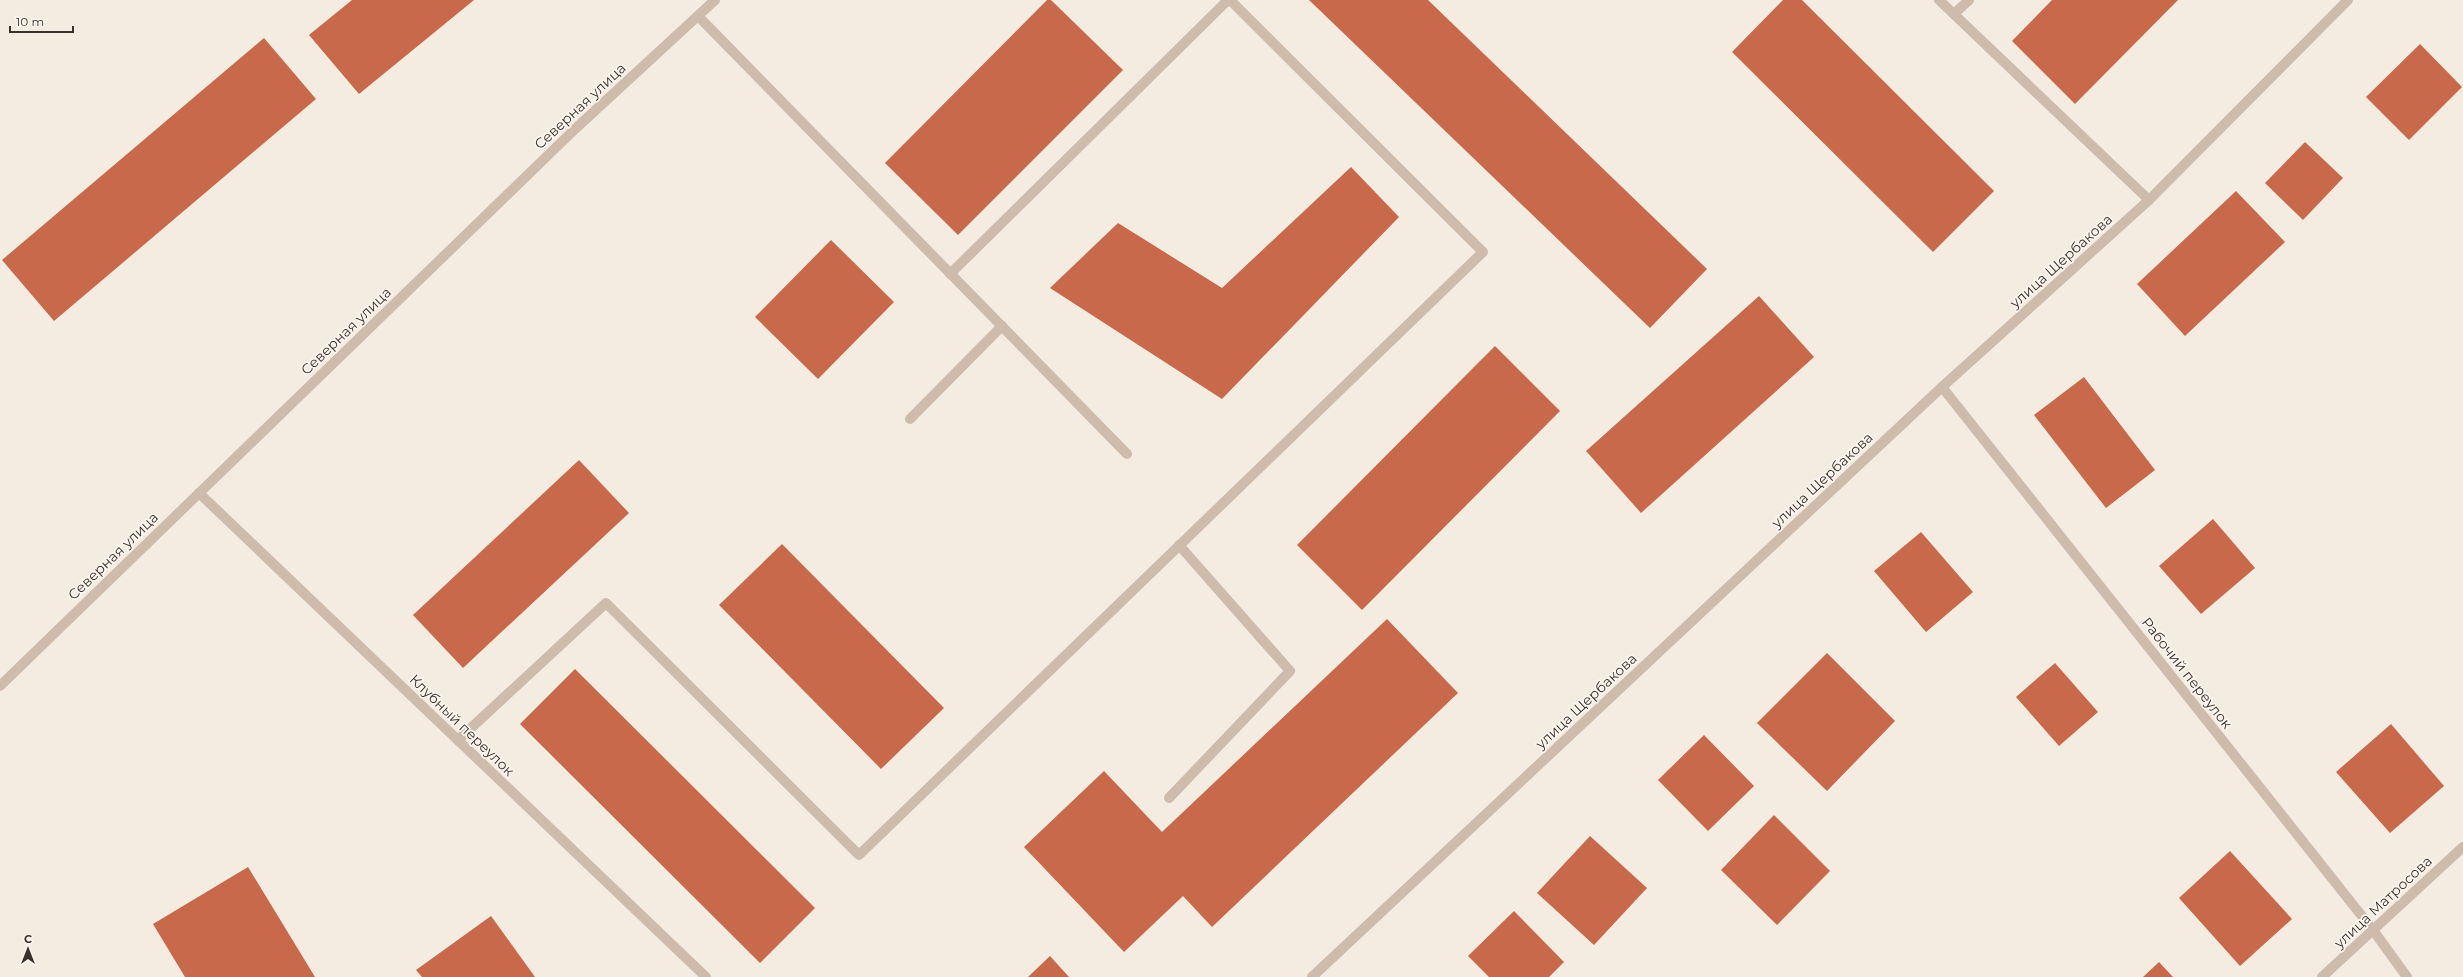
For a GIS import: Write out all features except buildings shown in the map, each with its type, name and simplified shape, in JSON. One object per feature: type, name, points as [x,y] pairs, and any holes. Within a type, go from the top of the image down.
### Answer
[{"type":"street","name":"Северная улица","points":[[0,686],[574,130],[715,0]]},
{"type":"street","points":[[458,740],[606,603],[859,855],[1483,252],[1229,0],[950,274]]},
{"type":"street","points":[[1940,0],[2150,200]]},
{"type":"street","points":[[1954,14],[1969,0]]},
{"type":"street","name":"улица Щербакова","points":[[1312,977],[1942,387],[2150,200],[2348,0]]},
{"type":"street","points":[[698,16],[1127,454]]},
{"type":"street","points":[[910,419],[1002,326]]},
{"type":"street","name":"Рабочий переулок","points":[[1942,387],[2373,930],[2407,977]]},
{"type":"street","name":"Клубный переулок","points":[[199,493],[706,977]]},
{"type":"street","points":[[1169,798],[1290,671],[1179,545]]},
{"type":"street","name":"улица Матросова","points":[[2322,977],[2463,847]]}]
